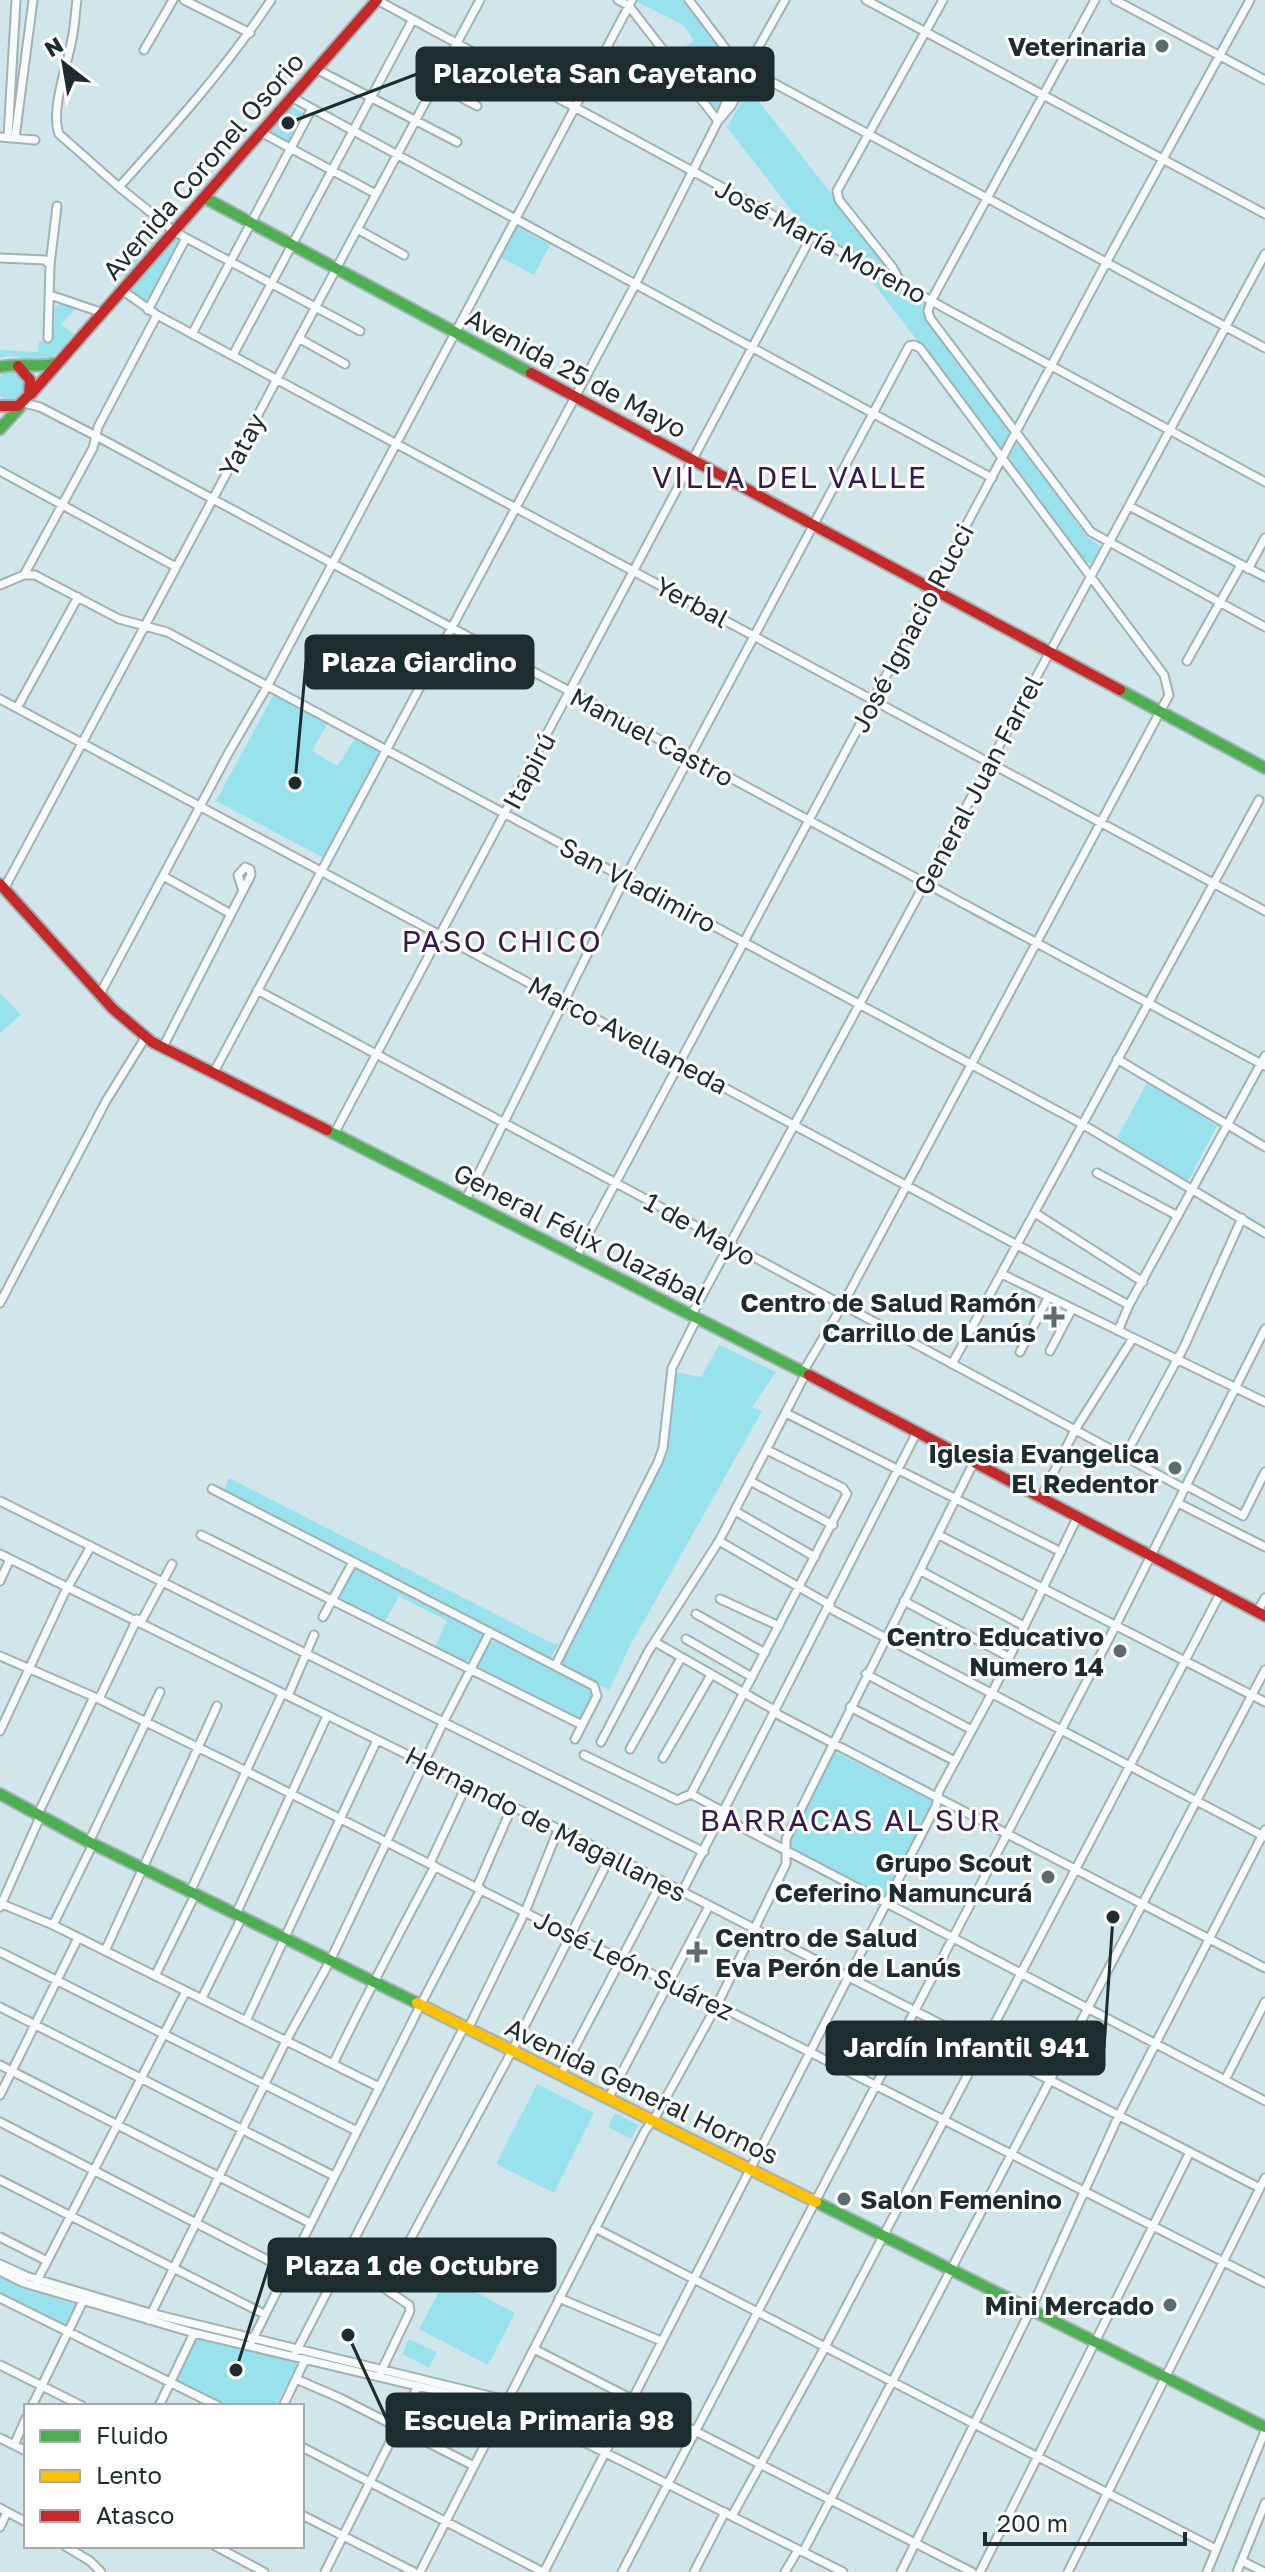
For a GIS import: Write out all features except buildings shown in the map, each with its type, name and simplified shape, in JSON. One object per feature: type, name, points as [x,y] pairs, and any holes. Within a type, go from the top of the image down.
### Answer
[{"type":"street","points":[[8,137],[16,0]]},
{"type":"street","points":[[8,137],[33,0]]},
{"type":"street","points":[[77,0],[73,36],[62,80],[57,129],[119,187],[175,232],[360,331]]},
{"type":"street","points":[[144,50],[173,0]]},
{"type":"street","points":[[184,0],[250,33]]},
{"type":"street","points":[[119,187],[182,118],[250,33],[271,0]]},
{"type":"street","name":"José María Moreno","points":[[377,0],[1265,482]]},
{"type":"street","name":"Avenida Coronel Osorio","points":[[0,429],[377,0]]},
{"type":"street","name":"Yatay","points":[[2,887],[83,743],[480,0]]},
{"type":"street","points":[[618,0],[631,3],[718,121]]},
{"type":"street","points":[[689,0],[735,61],[747,69],[1265,348]]},
{"type":"street","points":[[214,1072],[785,0]]},
{"type":"street","points":[[866,0],[1265,214]]},
{"type":"street","points":[[901,284],[893,268],[839,200],[837,191],[943,0]]},
{"type":"street","points":[[1095,0],[928,311],[933,324],[1086,527],[1108,544],[1265,627]]},
{"type":"street","points":[[1115,0],[1265,80]]},
{"type":"street","name":"José Ignacio Rucci","points":[[576,1257],[1106,263],[1250,0]]},
{"type":"street","points":[[100,994],[631,3]]},
{"type":"street","points":[[233,355],[412,21]]},
{"type":"street","points":[[318,70],[457,142]]},
{"type":"street","points":[[435,84],[477,106]]},
{"type":"street","points":[[293,98],[992,478]]},
{"type":"street","points":[[192,334],[311,110]]},
{"type":"street","points":[[262,133],[376,194]]},
{"type":"street","points":[[8,137],[35,140]]},
{"type":"street","name":"Avenida 25 de Mayo","points":[[205,198],[1265,768]]},
{"type":"street","points":[[48,338],[50,265],[57,206]]},
{"type":"street","points":[[357,229],[404,255]]},
{"type":"street","name":"Itapirú","points":[[334,1134],[811,237]]},
{"type":"street","points":[[148,310],[186,238]]},
{"type":"street","name":"General Juan Farrel","points":[[555,1666],[662,1454],[672,1368],[729,1245],[1265,254]]},
{"type":"street","points":[[0,258],[45,260],[50,265]]},
{"type":"street","name":"Yerbal","points":[[122,290],[157,315],[1265,911]]},
{"type":"street","points":[[50,295],[103,313]]},
{"type":"street","points":[[0,585],[24,575],[64,505],[93,448],[98,427],[157,315]]},
{"type":"street","points":[[300,339],[345,364]]},
{"type":"street","points":[[465,1201],[625,878],[690,756],[909,346],[920,348],[1164,675],[1170,689],[1161,712],[804,1373],[719,1541],[655,1642],[601,1742]]},
{"type":"street","points":[[0,367],[45,367],[62,360]]},
{"type":"street","points":[[0,406],[8,409],[27,400],[31,380],[18,366]]},
{"type":"street","name":"Manuel Castro","points":[[27,400],[1035,943],[1264,1062]]},
{"type":"street","points":[[0,471],[176,567]]},
{"type":"street","points":[[1129,506],[1265,577]]},
{"type":"street","points":[[1187,661],[1219,603],[1265,538]]},
{"type":"street","name":"San Vladimiro","points":[[24,575],[40,577],[119,619],[160,628],[268,685],[1082,1124],[1265,1233]]},
{"type":"street","points":[[17,708],[78,597]]},
{"type":"street","name":"Marco Avellaneda","points":[[0,699],[1129,1305]]},
{"type":"street","points":[[952,1364],[1259,800]]},
{"type":"street","points":[[163,876],[231,914]]},
{"type":"street","name":"General Félix Olazábal","points":[[2,887],[100,994],[145,1038],[804,1373],[1261,1614]]},
{"type":"street","points":[[163,1047],[243,891]]},
{"type":"street","name":"1 de Mayo","points":[[257,990],[842,1306],[1243,1516],[1265,1472]]},
{"type":"street","points":[[0,1303],[106,1101],[145,1038]]},
{"type":"street","points":[[1117,1059],[1265,1147]]},
{"type":"street","points":[[1118,1331],[1129,1305],[1264,1062]]},
{"type":"street","points":[[1097,1173],[1178,1216]]},
{"type":"street","points":[[1035,1213],[1143,1282]]},
{"type":"street","points":[[1125,1456],[1178,1359],[1242,1218]]},
{"type":"street","points":[[1002,1274],[1265,1402]]},
{"type":"street","points":[[1020,1352],[1048,1298]]},
{"type":"street","points":[[1050,1351],[1072,1309]]},
{"type":"street","points":[[622,2572],[1116,1625],[1265,1329]]},
{"type":"street","points":[[1040,1499],[1075,1430],[1133,1338]]},
{"type":"street","points":[[786,1413],[1061,1552]]},
{"type":"street","points":[[682,1892],[917,1432]]},
{"type":"street","points":[[584,1755],[679,1800],[691,1794],[833,1525],[847,1491],[767,1450]]},
{"type":"street","points":[[304,2516],[417,2572],[645,2131],[717,2005],[786,1864],[786,1839],[831,1743],[974,1462]]},
{"type":"street","points":[[750,1481],[833,1525]]},
{"type":"street","points":[[212,1489],[597,1689],[597,1696],[575,1739]]},
{"type":"street","points":[[0,1501],[704,1852]]},
{"type":"street","points":[[1178,1503],[1265,1547]]},
{"type":"street","points":[[735,1511],[815,1557]]},
{"type":"street","points":[[304,2448],[543,2572],[848,1978],[1077,1518]]},
{"type":"street","points":[[201,1535],[582,1725]]},
{"type":"street","points":[[939,1535],[1265,1702]]},
{"type":"street","points":[[719,1541],[885,1638],[1264,1834],[1119,2115],[1031,2309],[901,2572]]},
{"type":"street","points":[[0,1731],[67,1587],[91,1546]]},
{"type":"street","name":"Hernando de Magallanes","points":[[0,1554],[611,1855],[1260,2188]]},
{"type":"street","points":[[0,1581],[10,1559]]},
{"type":"street","points":[[323,1617],[353,1562]]},
{"type":"street","points":[[172,1564],[96,1698],[38,1816],[1,1906],[53,1925],[379,2087]]},
{"type":"street","points":[[921,1571],[1024,1626]]},
{"type":"street","points":[[694,2572],[761,2464],[824,2349],[1221,1592]]},
{"type":"street","points":[[1261,1614],[1265,1598]]},
{"type":"street","points":[[720,1599],[779,1626]]},
{"type":"street","points":[[904,1601],[1009,1657]]},
{"type":"street","points":[[696,1614],[765,1653]]},
{"type":"street","points":[[149,2316],[264,2084],[330,1961],[443,1723],[490,1632]]},
{"type":"street","points":[[155,1976],[246,1771],[314,1635]]},
{"type":"street","points":[[686,1639],[752,1677]]},
{"type":"street","points":[[655,1642],[831,1743],[1265,1968]]},
{"type":"street","name":"José León Suárez","points":[[0,1656],[96,1698],[293,1794],[572,1936],[945,2119],[1265,2283]]},
{"type":"street","points":[[630,1749],[681,1658]]},
{"type":"street","points":[[785,2572],[832,2501],[1010,2153],[1265,1670]]},
{"type":"street","points":[[866,1674],[972,1730]]},
{"type":"street","points":[[663,1758],[711,1675]]},
{"type":"street","points":[[53,1925],[160,1692]]},
{"type":"street","points":[[105,1951],[217,1706]]},
{"type":"street","points":[[850,1707],[955,1761]]},
{"type":"street","points":[[202,1998],[327,1716]]},
{"type":"street","points":[[246,2021],[377,1740]]},
{"type":"street","points":[[333,2064],[372,1982],[381,1972],[467,1784]]},
{"type":"street","points":[[691,1794],[786,1851],[1265,2101]]},
{"type":"street","name":"Avenida General Hornos","points":[[1,1799],[750,2168],[1265,2429]]},
{"type":"street","points":[[252,2343],[479,1888],[512,1807]]},
{"type":"street","points":[[295,2354],[525,1912],[558,1830]]},
{"type":"street","points":[[384,2288],[512,2051],[611,1855]]},
{"type":"street","points":[[561,2074],[662,1881]]},
{"type":"street","points":[[608,2099],[709,1906]]},
{"type":"street","points":[[0,2095],[78,1938]]},
{"type":"street","points":[[0,1952],[357,2131]]},
{"type":"street","points":[[36,2282],[186,1991]]},
{"type":"street","points":[[1225,2080],[1265,2002]]},
{"type":"street","points":[[0,2007],[334,2176]]},
{"type":"street","points":[[0,2065],[310,2223]]},
{"type":"street","points":[[0,2122],[287,2270]]},
{"type":"street","points":[[980,2572],[1190,2152]]},
{"type":"street","points":[[1068,2572],[1265,2178]]},
{"type":"street","points":[[0,2180],[264,2314]]},
{"type":"street","points":[[595,2228],[1216,2549]]},
{"type":"street","points":[[0,2237],[47,2261]]},
{"type":"street","points":[[299,2245],[408,2303],[410,2308],[380,2374]]},
{"type":"street","points":[[0,2264],[83,2301],[496,2405],[506,2403]]},
{"type":"street","points":[[0,2271],[149,2316],[194,2333],[252,2343]]},
{"type":"street","points":[[0,2298],[214,2404]]},
{"type":"street","points":[[559,2298],[661,2341]]},
{"type":"street","points":[[33,2404],[83,2301]]},
{"type":"street","points":[[160,2404],[194,2333]]},
{"type":"street","points":[[534,2349],[972,2572]]},
{"type":"street","points":[[295,2354],[305,2360],[486,2395],[843,2572]]},
{"type":"street","points":[[284,2404],[305,2360]]},
{"type":"street","points":[[0,2365],[78,2404]]},
{"type":"street","points":[[296,2379],[474,2466]]},
{"type":"street","points":[[325,2572],[418,2386]]},
{"type":"street","points":[[14,2445],[24,2422]]},
{"type":"street","points":[[1207,2572],[1265,2429]]},
{"type":"street","points":[[0,2438],[24,2450]]},
{"type":"street","points":[[1237,2572],[1265,2503]]},
{"type":"street","points":[[0,2527],[4,2510],[24,2521]]},
{"type":"street","points":[[68,2548],[101,2572]]},
{"type":"street","points":[[219,2548],[260,2571]]},
{"type":"street","points":[[1242,2561],[1264,2572]]},
{"type":"shaded area","points":[[638,0],[687,0],[739,69],[715,116],[671,58],[694,40],[683,25]]},
{"type":"shaded area","points":[[749,89],[892,271],[890,275],[800,227],[802,224],[727,127]]},
{"type":"shaded area","points":[[291,106],[305,114],[288,144],[267,132]]},
{"type":"shaded area","points":[[517,227],[550,245],[534,275],[500,257]]},
{"type":"shaded area","points":[[153,228],[161,234],[125,276],[121,273],[125,258]]},
{"type":"shaded area","points":[[174,239],[182,241],[147,304],[128,290]]},
{"type":"shaded area","points":[[868,271],[923,301],[931,325],[1009,431],[1002,450],[866,274]]},
{"type":"shaded area","points":[[63,302],[78,306],[61,324],[74,334],[56,354],[39,362],[13,356],[0,358],[0,350],[38,352],[39,341],[53,342],[55,307]]},
{"type":"shaded area","points":[[7,372],[19,372],[27,380],[27,392],[19,400],[7,400],[-1,392],[-1,380]]},
{"type":"shaded area","points":[[1016,444],[1020,445],[1088,538],[1099,545],[1100,552],[1092,564],[1085,561],[1010,462],[1009,457]]},
{"type":"shaded area","points":[[274,694],[328,722],[312,751],[337,766],[356,737],[382,751],[324,858],[216,801]]},
{"type":"shaded area","points":[[0,995],[21,1015],[0,1033]]},
{"type":"shaded area","points":[[1148,1081],[1217,1126],[1188,1181],[1117,1138]]},
{"type":"shaded area","points":[[719,1345],[776,1372],[752,1407],[762,1411],[631,1644],[609,1690],[560,1665],[667,1454],[676,1372],[701,1377]]},
{"type":"shaded area","points":[[229,1478],[554,1644],[559,1643],[550,1660],[223,1492]]},
{"type":"shaded area","points":[[355,1568],[484,1633],[468,1665],[434,1648],[447,1621],[399,1596],[384,1623],[338,1600]]},
{"type":"shaded area","points":[[497,1641],[591,1688],[594,1695],[581,1721],[475,1668],[488,1642]]},
{"type":"shaded area","points":[[833,1751],[935,1801],[885,1898],[790,1850],[788,1840]]},
{"type":"shaded area","points":[[537,2084],[594,2113],[554,2193],[496,2164]]},
{"type":"shaded area","points":[[615,2113],[638,2125],[631,2139],[608,2127]]},
{"type":"shaded area","points":[[0,2275],[30,2290],[76,2305],[66,2328],[0,2295]]},
{"type":"shaded area","points":[[447,2277],[515,2313],[488,2365],[419,2329]]},
{"type":"shaded area","points":[[198,2335],[295,2361],[297,2365],[277,2404],[221,2404],[178,2383],[174,2378],[191,2339]]},
{"type":"shaded area","points":[[409,2339],[437,2352],[429,2368],[402,2354]]},
{"type":"traffic: fast","points":[[205,198],[531,373]]},
{"type":"traffic: fast","points":[[0,367],[57,363]]},
{"type":"traffic: fast","points":[[0,429],[20,407]]},
{"type":"traffic: fast","points":[[1120,690],[1265,768]]},
{"type":"traffic: fast","points":[[327,1130],[809,1375]]},
{"type":"traffic: fast","points":[[0,1794],[89,1842],[417,2003]]},
{"type":"traffic: fast","points":[[816,2202],[1265,2427]]},
{"type":"traffic: slow","points":[[417,2003],[816,2202]]},
{"type":"traffic: jam","points":[[31,394],[377,0]]},
{"type":"traffic: jam","points":[[0,406],[18,406],[29,395],[30,380],[18,366]]},
{"type":"traffic: jam","points":[[531,373],[1120,690]]},
{"type":"traffic: jam","points":[[0,884],[113,1009],[152,1042],[327,1130]]},
{"type":"traffic: jam","points":[[809,1375],[1265,1616]]},
{"type":"place","name":"Veterinaria","points":[[1162,46]]},
{"type":"place","name":"Plazoleta San Cayetano","points":[[288,123]]},
{"type":"place","name":"Plaza Giardino","points":[[295,783]]},
{"type":"place","name":"Centro de Salud Ramón Carrillo de Lanús","points":[[1054,1317]]},
{"type":"place","name":"Iglesia Evangelica El Redentor","points":[[1175,1468]]},
{"type":"place","name":"Centro Educativo Numero 14","points":[[1120,1651]]},
{"type":"place","name":"Grupo Scout Ceferino Namuncurá","points":[[1048,1877]]},
{"type":"place","name":"Jardín Infantil 941","points":[[1113,1917]]},
{"type":"place","name":"Centro de Salud Eva Perón de Lanús","points":[[697,1952]]},
{"type":"place","name":"Salon Femenino","points":[[844,2199]]},
{"type":"place","name":"Mini Mercado","points":[[1170,2305]]},
{"type":"place","name":"Escuela Primaria 98","points":[[348,2335]]},
{"type":"place","name":"Plaza 1 de Octubre","points":[[236,2370]]},
{"type":"district","name":"VILLA DEL VALLE","points":[[790,477]]},
{"type":"district","name":"PASO CHICO","points":[[502,941]]},
{"type":"district","name":"BARRACAS AL SUR","points":[[851,1820]]}]
